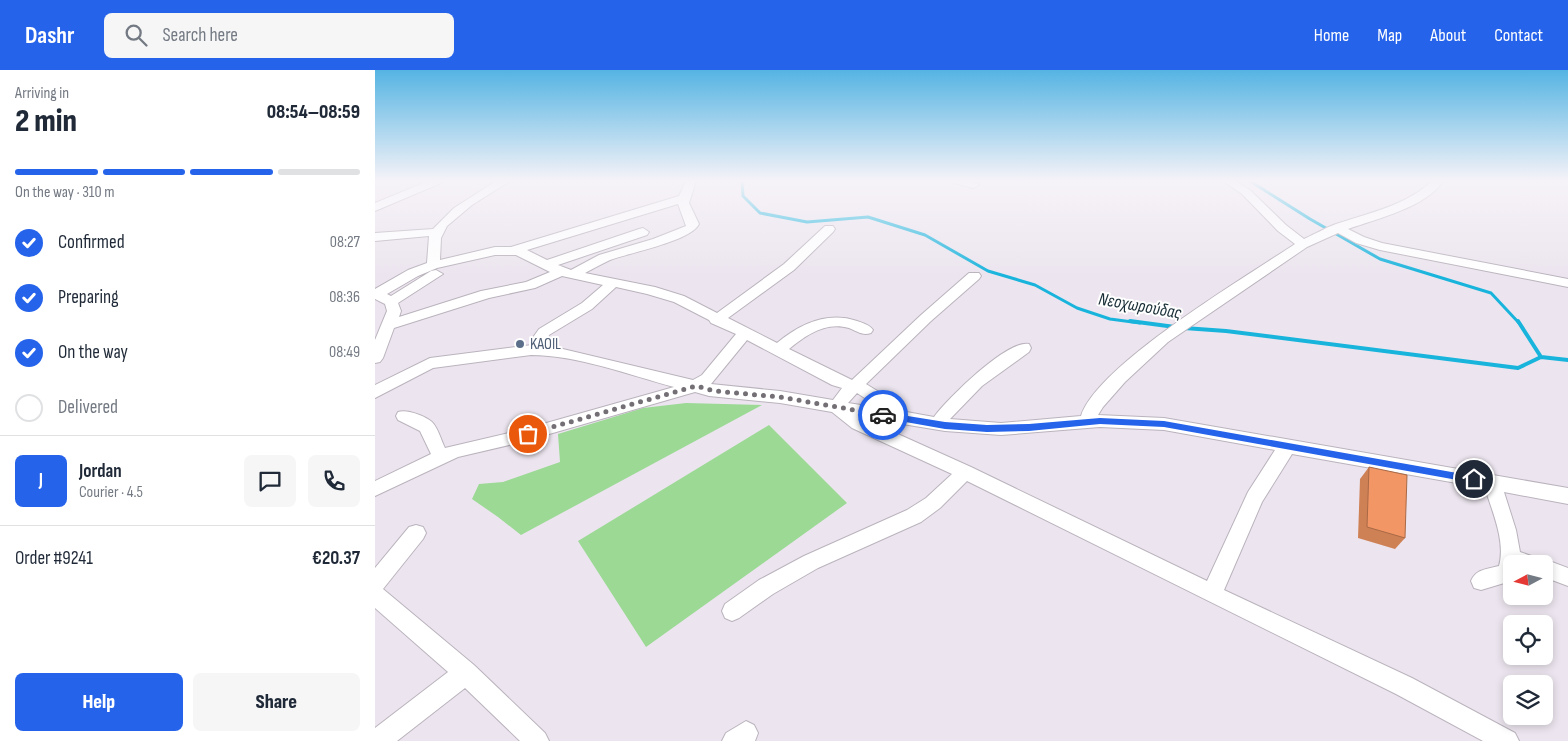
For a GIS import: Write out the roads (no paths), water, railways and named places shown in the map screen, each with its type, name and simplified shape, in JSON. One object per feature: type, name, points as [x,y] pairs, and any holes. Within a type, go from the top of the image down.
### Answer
[{"type":"street","points":[[435,269],[437,232],[440,227],[458,212]]},
{"type":"street","points":[[376,294],[413,273],[435,269],[481,254],[515,250],[636,212]]},
{"type":"street","points":[[389,325],[487,294],[566,274],[604,258],[657,242],[691,228],[693,224],[687,212]]},
{"type":"street","points":[[1266,212],[1303,244]]},
{"type":"street","points":[[1088,421],[1087,417],[1092,407],[1149,350],[1303,244],[1338,228],[1383,212]]},
{"type":"street","points":[[1338,228],[1360,240],[1380,246],[1568,283]]},
{"type":"street","points":[[716,320],[789,267],[829,229]]},
{"type":"street","points":[[375,237],[437,232]]},
{"type":"street","points":[[547,265],[643,232]]},
{"type":"street","points":[[515,250],[566,274],[666,294],[687,303],[716,320],[838,381],[854,386],[891,407],[892,416]]},
{"type":"street","points":[[391,302],[435,269]]},
{"type":"street","points":[[837,407],[854,386],[925,318],[973,276]]},
{"type":"street","points":[[538,350],[541,336],[544,332],[587,306],[613,283]]},
{"type":"street","points":[[375,358],[394,311],[391,302],[376,294]]},
{"type":"street","points":[[779,350],[794,336],[817,324],[842,323],[866,330]]},
{"type":"street","points":[[375,489],[441,456],[468,447],[556,427],[696,386],[708,380],[744,334]]},
{"type":"street","points":[[939,424],[945,414],[998,365],[1024,348]]},
{"type":"street","points":[[375,392],[430,363],[538,350],[600,362],[715,391],[757,394],[939,424],[1001,429],[1088,421],[1164,424],[1568,496]]},
{"type":"street","points":[[837,407],[858,424],[965,472],[1404,686],[1507,741]]},
{"type":"street","points":[[404,416],[425,427],[441,456]]},
{"type":"street","points":[[1212,594],[1247,515],[1273,468],[1289,445]]},
{"type":"street","points":[[732,611],[766,587],[811,562],[914,516],[933,503],[965,472]]},
{"type":"street","points":[[1492,483],[1518,555]]},
{"type":"street","points":[[375,583],[416,534]]},
{"type":"street","points":[[1553,571],[1568,577]]},
{"type":"street","points":[[1481,581],[1503,574]]},
{"type":"street","points":[[375,595],[467,673],[537,741]]},
{"type":"street","points":[[378,741],[467,673]]},
{"type":"waterway","name":"Νεοχωρούδας","points":[[759,212],[807,222],[868,217],[925,235],[988,271],[1035,285],[1077,308],[1110,319],[1140,323]]},
{"type":"waterway","name":"Νεοχωρούδας","points":[[1299,212],[1380,259],[1491,293],[1519,323]]},
{"type":"waterway","name":"Νεοχωρούδας","points":[[1130,321],[1175,327]]},
{"type":"waterway","name":"Νεοχωρούδας","points":[[1518,321],[1541,357]]},
{"type":"waterway","name":"Νεοχωρούδας","points":[[1184,328],[1226,331],[1518,368],[1541,357]]},
{"type":"waterway","name":"Νεοχωρούδας","points":[[1541,357],[1568,360]]},
{"type":"place","name":"KAOIL","points":[[520,344]]}]
